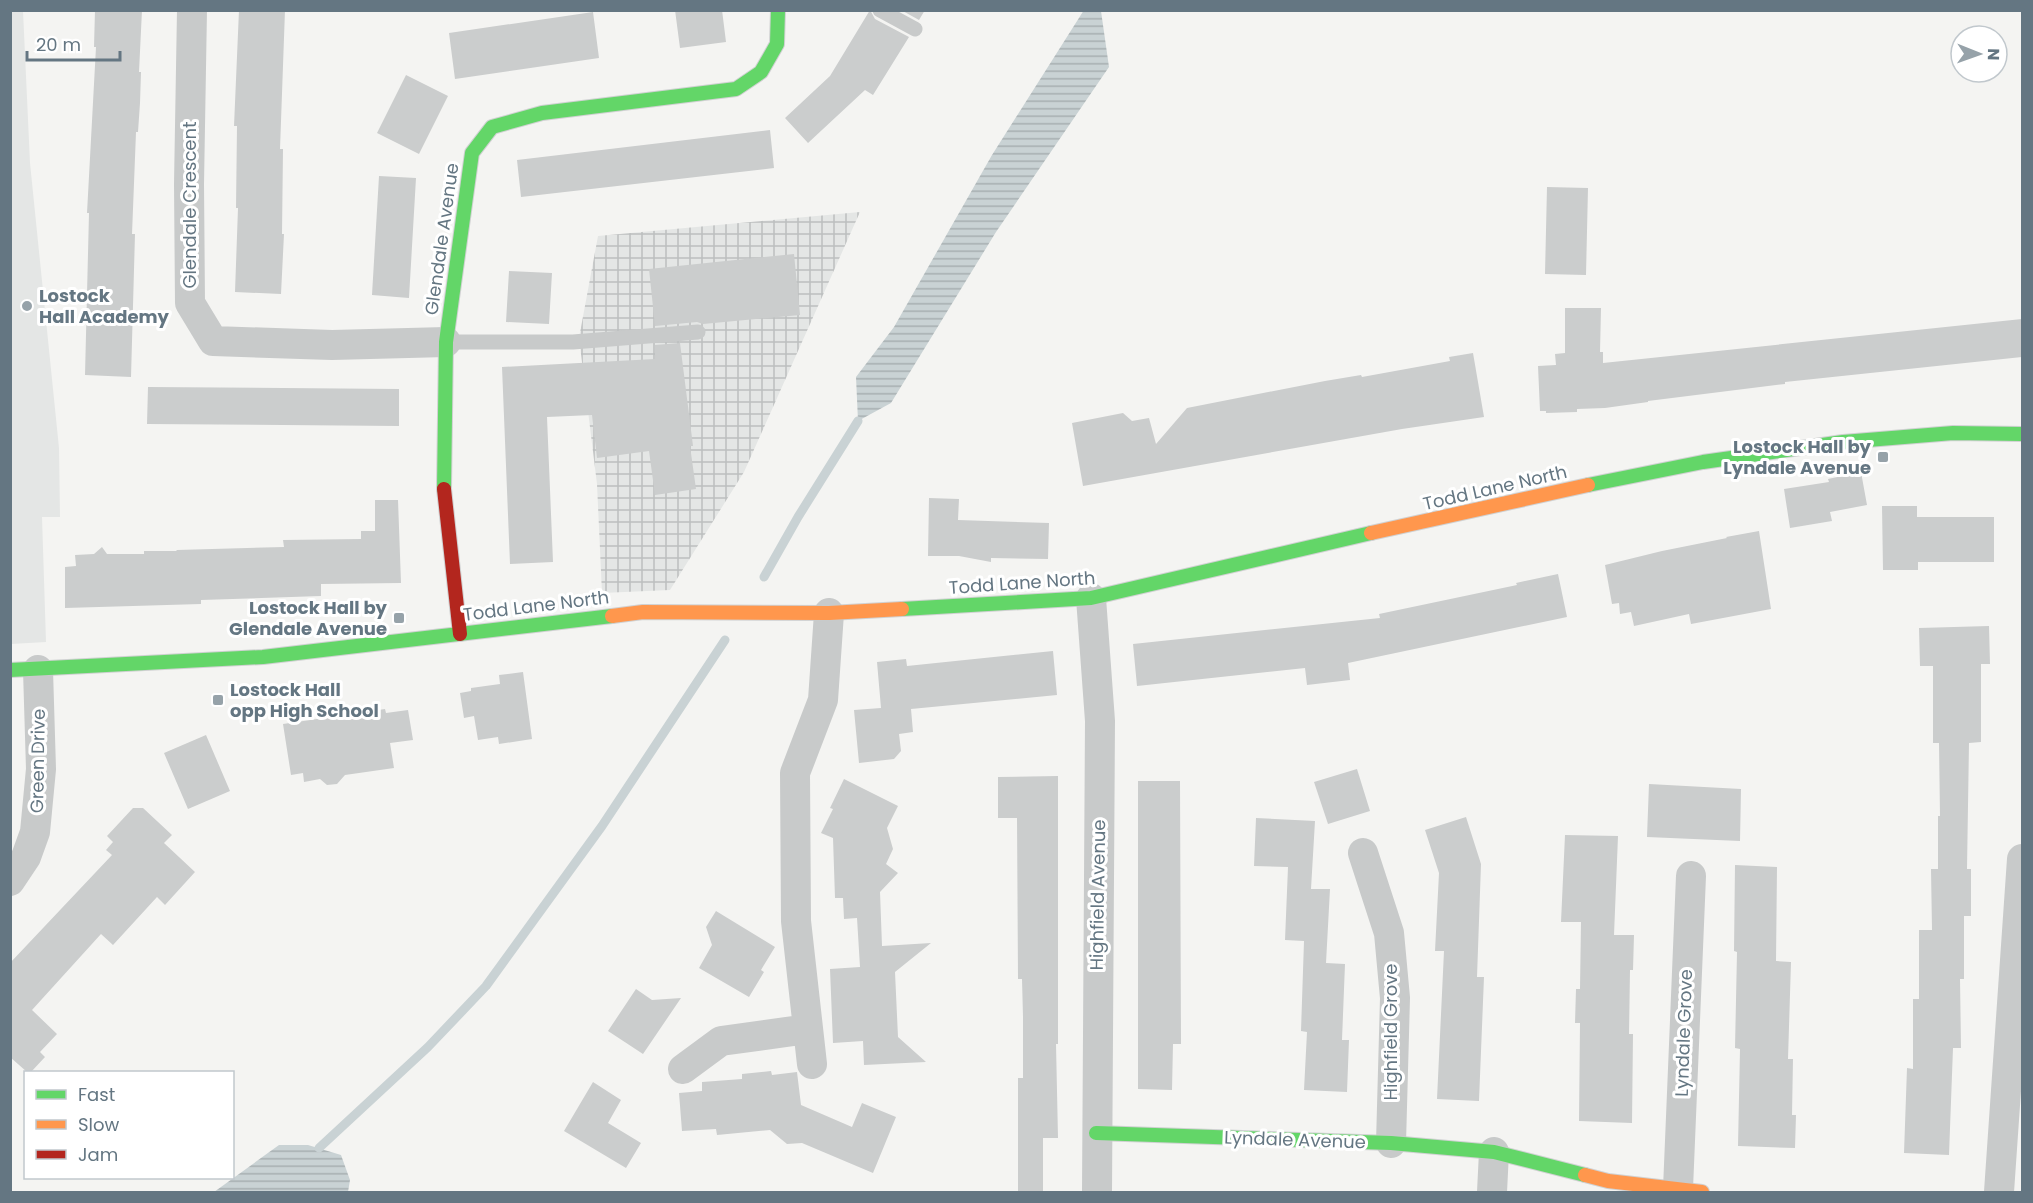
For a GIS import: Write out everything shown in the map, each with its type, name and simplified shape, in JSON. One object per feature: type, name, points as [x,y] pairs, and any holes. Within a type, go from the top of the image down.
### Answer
[{"type":"street","name":"Glendale Crescent","points":[[192,10],[189,184],[190,303],[213,341],[332,345],[446,342]]},
{"type":"street","name":"Glendale Avenue","points":[[460,634],[444,487],[446,342],[472,153],[492,127],[542,113],[736,89],[761,72],[777,44],[778,10]]},
{"type":"street","name":"Todd Lane North","points":[[24,670],[263,657],[643,612],[829,614],[1091,598],[1521,499],[1703,462],[1843,442],[1953,433],[2022,434]]},
{"type":"street","name":"Highfield Avenue","points":[[1091,598],[1100,721],[1097,1192]]},
{"type":"street","points":[[812,1064],[796,921],[795,773],[824,700],[829,614]]},
{"type":"street","name":"Green Drive","points":[[10,881],[26,857],[35,832],[41,769],[24,670]]},
{"type":"street","name":"Highfield Grove","points":[[1363,853],[1389,933],[1395,998],[1391,1143]]},
{"type":"street","points":[[2000,1192],[2022,859]]},
{"type":"street","name":"Lyndale Grove","points":[[1690,876],[1690,1191]]},
{"type":"street","points":[[683,1070],[721,1041],[808,1029]]},
{"type":"street","name":"Lyndale Avenue","points":[[1096,1133],[1391,1143],[1494,1152],[1608,1180],[1690,1191]]},
{"type":"street","points":[[1492,1192],[1494,1152]]},
{"type":"lane","points":[[880,10],[915,29]]},
{"type":"lane","points":[[446,342],[573,342],[698,332]]},
{"type":"shaded area","points":[[1084,10],[1101,11],[1109,67],[996,232],[891,403],[858,421],[856,377],[894,327],[992,155]]},
{"type":"shaded area","name":"Lostock Hall Academy","points":[[10,11],[23,11],[30,163],[59,448],[60,517],[42,517],[46,642],[11,644]]},
{"type":"shaded area","points":[[860,212],[744,472],[670,590],[602,593],[597,484],[579,338],[598,236]]},
{"type":"shaded area","points":[[279,1145],[308,1145],[341,1155],[350,1180],[348,1192],[214,1192]]},
{"type":"building","points":[[95,10],[142,10],[140,103],[138,132],[136,132],[132,234],[135,234],[131,377],[85,375],[89,213],[87,213],[96,47],[94,47]]},
{"type":"building","points":[[239,10],[285,10],[280,149],[283,149],[282,234],[284,234],[281,294],[235,292],[238,208],[236,208],[237,126],[234,126]]},
{"type":"building","points":[[675,10],[722,10],[726,42],[680,48]]},
{"type":"building","points":[[870,10],[875,19],[909,37],[873,95],[865,90],[808,143],[785,118],[830,76]]},
{"type":"building","points":[[901,10],[925,10],[919,20]]},
{"type":"building","points":[[593,12],[599,58],[455,79],[449,33]]},
{"type":"building","points":[[406,75],[448,96],[419,154],[377,133]]},
{"type":"building","points":[[770,130],[774,168],[521,197],[517,160]]},
{"type":"building","points":[[379,176],[416,178],[409,298],[372,295]]},
{"type":"building","points":[[1547,187],[1588,188],[1586,275],[1545,274]]},
{"type":"building","points":[[794,254],[800,315],[655,326],[649,269]]},
{"type":"building","points":[[509,271],[552,273],[549,324],[506,322]]},
{"type":"building","points":[[1565,308],[1601,308],[1600,352],[1603,352],[1603,363],[2022,319],[2022,357],[1785,382],[1785,384],[1605,408],[1577,409],[1577,412],[1546,413],[1546,411],[1540,411],[1538,366],[1556,365],[1555,354],[1565,353]]},
{"type":"building","points":[[680,343],[696,489],[655,495],[649,451],[597,458],[592,415],[547,417],[553,562],[510,564],[502,367],[655,359],[655,345]]},
{"type":"building","points":[[1473,353],[1484,417],[1402,429],[1083,486],[1072,423],[1123,413],[1132,421],[1149,418],[1156,444],[1187,408],[1325,381],[1361,375],[1362,377],[1450,361],[1449,357]]},
{"type":"building","points":[[148,387],[399,389],[399,426],[147,424]]},
{"type":"building","points":[[1861,472],[1867,505],[1830,512],[1832,521],[1790,528],[1784,489],[1829,482],[1828,479]]},
{"type":"building","points":[[929,498],[959,499],[958,520],[1049,523],[1048,559],[991,558],[991,562],[959,556],[928,556]]},
{"type":"building","points":[[375,500],[398,500],[401,583],[321,584],[321,596],[201,600],[201,604],[65,608],[65,567],[76,566],[75,555],[94,554],[102,547],[107,554],[144,554],[144,551],[284,547],[283,540],[361,539],[361,531],[375,531]]},
{"type":"building","points":[[1882,506],[1917,506],[1917,517],[1994,517],[1994,562],[1918,562],[1918,570],[1883,570]]},
{"type":"building","points":[[1759,531],[1771,609],[1691,624],[1689,614],[1634,626],[1631,612],[1620,614],[1619,603],[1612,604],[1605,565]]},
{"type":"building","points":[[1558,574],[1567,617],[1348,663],[1350,680],[1307,685],[1305,668],[1137,686],[1133,644],[1380,618],[1379,614]]},
{"type":"building","points":[[1989,626],[1990,664],[1981,664],[1981,742],[1969,743],[1967,869],[1971,869],[1971,916],[1964,916],[1964,979],[1960,979],[1961,1048],[1953,1048],[1949,1155],[1904,1153],[1907,1068],[1913,1069],[1913,999],[1919,999],[1919,930],[1932,930],[1931,869],[1938,869],[1938,816],[1940,816],[1939,743],[1933,743],[1933,666],[1920,666],[1919,628]]},
{"type":"building","points":[[1053,651],[1057,695],[911,709],[913,732],[899,734],[901,751],[894,759],[859,763],[854,710],[881,708],[877,662],[906,659],[907,666]]},
{"type":"building","points":[[523,672],[532,739],[499,744],[498,737],[478,740],[474,716],[464,718],[460,693],[471,691],[471,688],[500,684],[499,675]]},
{"type":"building","points":[[385,709],[386,713],[408,710],[413,740],[390,743],[394,768],[345,775],[337,784],[327,785],[320,779],[304,782],[303,773],[291,775],[283,724]]},
{"type":"building","points":[[206,735],[230,791],[188,809],[164,753]]},
{"type":"building","points":[[1357,769],[1370,811],[1328,824],[1314,782]]},
{"type":"building","points":[[1058,776],[1058,1044],[1056,1044],[1058,1138],[1043,1138],[1043,1192],[1018,1192],[1018,1078],[1023,1078],[1023,1017],[1022,979],[1018,979],[1017,818],[998,818],[998,777]]},
{"type":"building","points":[[844,779],[898,806],[887,828],[893,849],[886,864],[898,873],[880,892],[882,946],[931,943],[895,972],[898,1037],[926,1062],[864,1065],[863,1041],[833,1043],[830,969],[860,967],[857,918],[844,919],[843,898],[835,898],[833,838],[821,833]]},
{"type":"building","points":[[1138,781],[1180,781],[1181,1044],[1173,1044],[1172,1090],[1138,1089]]},
{"type":"building","points":[[1649,784],[1741,789],[1740,841],[1647,837]]},
{"type":"building","points":[[133,808],[143,808],[172,835],[164,843],[195,872],[165,905],[157,897],[113,945],[101,934],[32,1010],[57,1034],[40,1052],[45,1057],[32,1071],[26,1071],[10,1057],[10,963],[112,855],[106,850],[113,842],[107,836]]},
{"type":"building","points":[[1466,817],[1481,864],[1477,977],[1484,977],[1479,1101],[1437,1099],[1444,951],[1435,951],[1439,873],[1425,830]]},
{"type":"building","points":[[1256,818],[1315,821],[1311,889],[1330,889],[1326,963],[1345,964],[1342,1040],[1349,1040],[1347,1092],[1304,1090],[1307,1032],[1301,1031],[1304,941],[1285,940],[1288,867],[1254,866]]},
{"type":"building","points":[[1565,835],[1618,836],[1614,935],[1634,935],[1633,970],[1630,970],[1629,1034],[1633,1034],[1632,1123],[1579,1121],[1580,1023],[1575,1023],[1576,989],[1580,989],[1581,922],[1561,922]]},
{"type":"building","points":[[1735,865],[1777,867],[1776,961],[1791,962],[1788,1059],[1793,1059],[1792,1115],[1796,1115],[1795,1148],[1738,1146],[1740,1049],[1735,1048],[1737,952],[1734,951]]},
{"type":"building","points":[[716,911],[775,947],[761,970],[764,972],[749,997],[699,968],[712,945],[706,927]]},
{"type":"building","points":[[636,989],[652,1000],[681,998],[643,1054],[608,1031]]},
{"type":"building","points":[[771,1071],[772,1075],[797,1072],[801,1105],[852,1127],[862,1103],[896,1117],[873,1173],[802,1143],[787,1144],[770,1130],[717,1135],[716,1129],[682,1131],[679,1093],[702,1091],[702,1082],[742,1079],[742,1074]]},
{"type":"building","points":[[593,1082],[621,1100],[608,1123],[641,1143],[626,1168],[564,1131]]},
{"type":"waterway","points":[[764,577],[798,517],[858,421]]},
{"type":"waterway","points":[[319,1148],[428,1047],[486,986],[602,826],[725,640]]},
{"type":"traffic: fast","points":[[444,489],[446,342],[472,153],[492,127],[542,113],[736,89],[761,72],[777,44],[778,10]]},
{"type":"traffic: fast","points":[[1588,485],[1703,462],[1843,442],[1953,433],[2022,434]]},
{"type":"traffic: fast","points":[[902,609],[1091,598],[1371,533]]},
{"type":"traffic: fast","points":[[10,670],[263,657],[612,616]]},
{"type":"traffic: fast","points":[[1096,1133],[1391,1143],[1494,1152],[1585,1175]]},
{"type":"traffic: slow","points":[[1371,533],[1588,485]]},
{"type":"traffic: slow","points":[[612,616],[643,612],[829,613],[902,609]]},
{"type":"traffic: slow","points":[[1585,1175],[1608,1181],[1702,1192]]},
{"type":"traffic: jam","points":[[444,489],[460,634]]},
{"type":"place","name":"Lostock Hall Academy","points":[[27,306]]},
{"type":"place","name":"Lostock Hall by Lyndale Avenue","points":[[1883,457]]},
{"type":"place","name":"Lostock Hall by Glendale Avenue","points":[[399,618]]},
{"type":"place","name":"Lostock Hall opp High School","points":[[218,700]]}]
